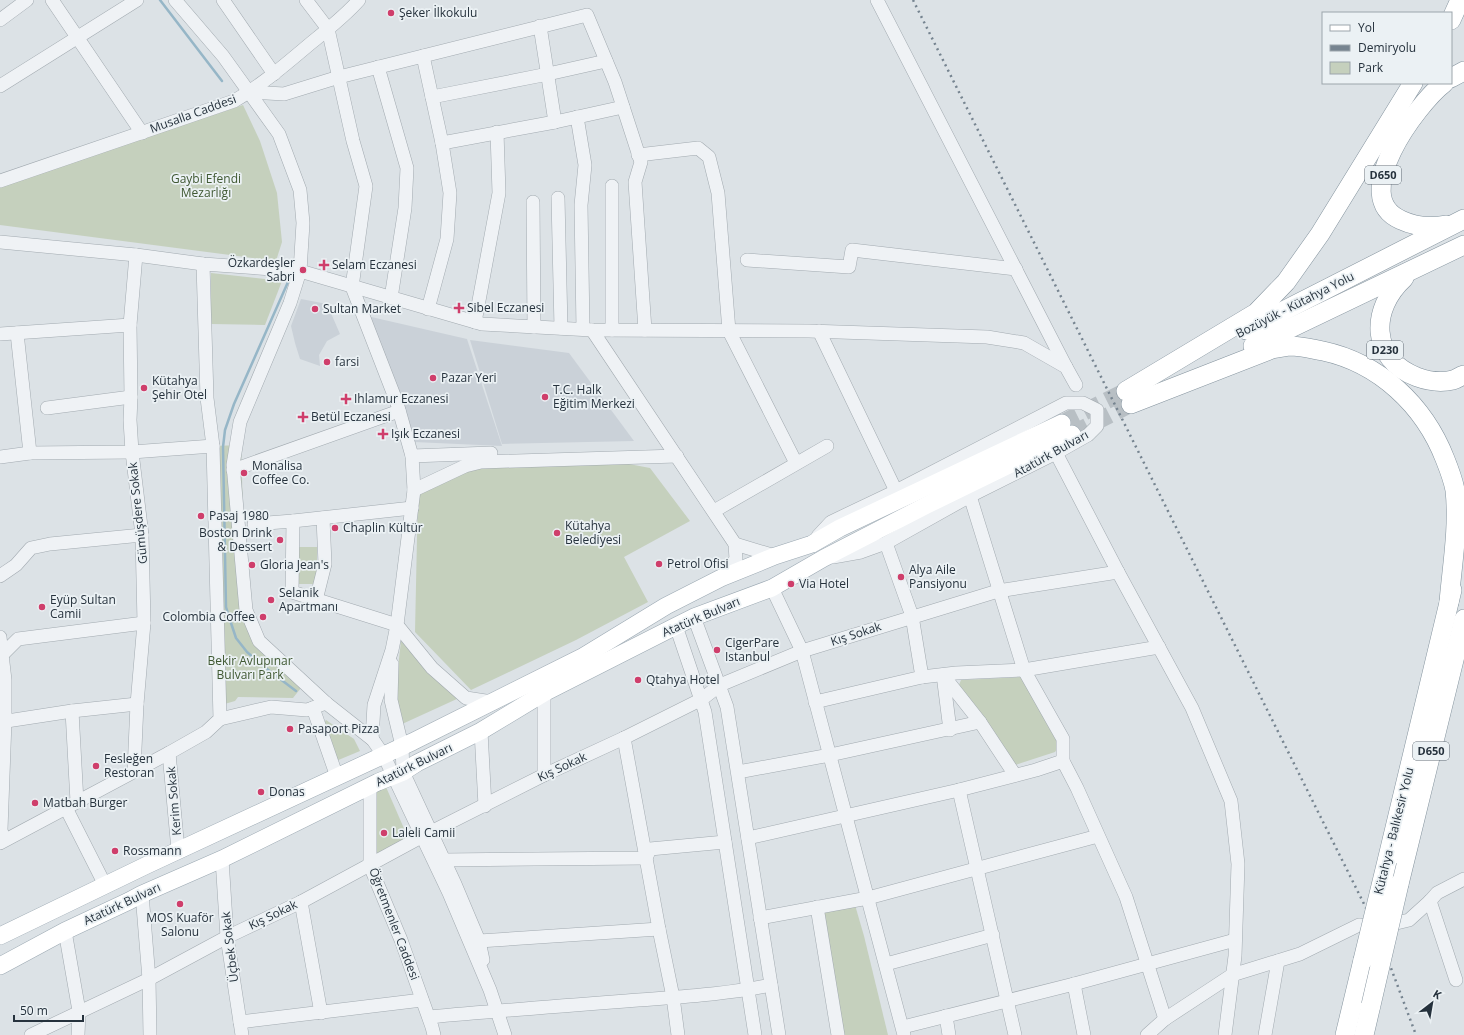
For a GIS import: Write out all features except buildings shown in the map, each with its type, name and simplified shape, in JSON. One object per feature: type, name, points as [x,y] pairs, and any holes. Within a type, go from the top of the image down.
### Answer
[{"type":"highway","points":[[1452,18],[1460,0]]},
{"type":"highway","points":[[1452,77],[1464,71]]},
{"type":"highway","points":[[1128,398],[1256,313],[1286,282],[1320,234],[1412,84]]},
{"type":"highway","name":"D650","points":[[1443,84],[1436,89],[1421,107],[1394,148],[1383,169],[1380,190],[1385,207],[1395,218],[1410,224],[1423,227],[1435,227],[1460,221]]},
{"type":"highway","name":"Bozüyük - Kütahya Yolu","points":[[1128,398],[1460,221]]},
{"type":"highway","name":"Bozüyük - Kütahya Yolu","points":[[1128,398],[1412,270],[1464,245]]},
{"type":"highway","name":"D230","points":[[1412,270],[1395,286],[1381,312],[1379,324],[1381,339],[1387,353],[1397,365],[1409,374],[1423,379],[1438,382],[1453,380],[1464,375]]},
{"type":"highway","points":[[1128,398],[1272,349],[1291,346],[1309,348],[1347,358],[1381,376],[1409,399],[1423,417],[1433,433],[1450,472],[1455,489],[1456,527],[1449,602]]},
{"type":"highway","name":"Kütahya - Balıkesir Yolu","points":[[1345,1035],[1449,602],[1464,533]]},
{"type":"highway","name":"Kütahya - Balıkesir Yolu","points":[[1364,1035],[1399,884],[1464,619]]},
{"type":"main road","name":"Atatürk Bulvarı","points":[[0,936],[178,850],[337,776],[384,756],[584,656],[666,606],[721,578],[775,556],[812,544],[840,528],[1067,428],[927,505],[824,558],[772,588],[694,617],[544,693],[481,731],[398,774],[370,786],[222,859],[142,894],[65,931],[0,966]]},
{"type":"main road","points":[[666,606],[676,626]]},
{"type":"street","points":[[0,20],[27,0]]},
{"type":"street","points":[[52,0],[142,132]]},
{"type":"street","points":[[0,86],[138,0]]},
{"type":"street","points":[[175,0],[223,56],[279,134],[300,190],[304,223],[300,271],[290,304],[240,422],[233,465],[246,610],[260,641],[326,702],[372,739],[398,774],[427,835],[448,893],[498,1010],[505,1035]]},
{"type":"street","points":[[223,0],[274,74]]},
{"type":"street","points":[[306,0],[328,29],[353,141],[366,186],[352,287],[399,411],[412,456],[414,490],[397,625],[392,650],[374,705],[372,739]]},
{"type":"street","points":[[877,0],[1076,385]]},
{"type":"street","name":"Musalla Caddesi","points":[[1,178],[234,101],[274,74],[328,29],[357,1]]},
{"type":"street","points":[[249,92],[284,94],[339,77],[587,15],[615,82],[641,162],[635,182],[645,330]]},
{"type":"street","points":[[540,26],[555,122]]},
{"type":"street","points":[[423,56],[442,142],[450,193],[447,239],[428,309]]},
{"type":"street","points":[[432,97],[606,61]]},
{"type":"street","points":[[378,67],[407,168],[405,208],[391,298]]},
{"type":"street","points":[[442,142],[555,122],[623,107]]},
{"type":"street","points":[[577,117],[584,165],[581,205],[588,330],[674,452],[735,544],[736,559],[721,578]]},
{"type":"street","points":[[475,322],[499,193],[496,132]]},
{"type":"street","points":[[638,155],[698,148],[709,157],[718,193],[729,331],[796,463]]},
{"type":"street","points":[[612,186],[612,330]]},
{"type":"street","points":[[558,198],[561,328]]},
{"type":"street","points":[[532,202],[534,327]]},
{"type":"street","points":[[0,242],[136,255],[203,264],[300,271],[482,324],[588,330],[818,331],[987,337],[1024,343],[1066,367]]},
{"type":"street","points":[[747,260],[849,267],[852,250],[1016,269]]},
{"type":"street","name":"Gümüşdere Sokak","points":[[134,771],[137,704],[144,623],[142,535],[132,452],[130,420],[130,325],[136,255]]},
{"type":"street","points":[[203,264],[207,398],[213,446],[220,719]]},
{"type":"street","points":[[0,334],[130,325]]},
{"type":"street","points":[[818,331],[896,491]]},
{"type":"street","points":[[17,333],[30,453]]},
{"type":"street","points":[[47,408],[131,397]]},
{"type":"street","name":"Atatürk Bulvarı","points":[[812,544],[831,522],[896,491],[1066,403],[1083,403],[1097,410],[1097,426],[1088,435],[1056,453],[970,496],[886,543],[860,552],[824,558]]},
{"type":"street","points":[[233,470],[399,411]]},
{"type":"street","points":[[0,457],[30,453],[132,452],[213,446]]},
{"type":"street","points":[[714,511],[827,446]]},
{"type":"street","points":[[412,456],[674,452]]},
{"type":"street","points":[[414,490],[464,466],[481,462],[674,452]]},
{"type":"street","points":[[1056,453],[1118,572],[1192,708],[1231,801],[1238,864],[1235,940],[1225,1035]]},
{"type":"street","points":[[970,496],[998,591],[1024,670],[1063,739],[1063,761],[1077,788],[1126,897],[1165,1019]]},
{"type":"street","points":[[254,524],[412,508]]},
{"type":"street","points":[[316,600],[325,564],[323,518]]},
{"type":"street","points":[[293,521],[292,592],[397,625],[432,668],[466,698],[492,702]]},
{"type":"street","points":[[0,576],[16,565],[31,548],[50,544],[142,535]]},
{"type":"street","points":[[886,543],[912,616],[922,678]]},
{"type":"street","points":[[735,544],[775,556]]},
{"type":"street","name":"Kış Sokak","points":[[31,1035],[149,979],[227,937],[301,902],[544,775],[624,738],[702,699],[720,685],[802,651],[912,616],[998,591],[1118,572]]},
{"type":"street","points":[[772,588],[802,651],[903,1031],[946,1016],[1074,984],[1235,940]]},
{"type":"street","points":[[694,617],[727,707],[779,1035]]},
{"type":"street","points":[[1,655],[18,639],[144,623]]},
{"type":"street","points":[[676,626],[702,699],[705,712],[755,1035]]},
{"type":"street","points":[[0,637],[5,680],[2,722],[1,835],[71,805],[206,732],[220,719],[271,707],[308,710],[326,702]]},
{"type":"street","points":[[815,702],[922,678],[943,675],[1024,670],[1159,647]]},
{"type":"street","points":[[392,650],[391,700],[402,746],[398,774]]},
{"type":"street","points":[[943,675],[980,722],[1015,775]]},
{"type":"street","points":[[943,675],[950,730]]},
{"type":"street","points":[[544,693],[544,775]]},
{"type":"street","points":[[2,722],[72,711],[137,704]]},
{"type":"street","points":[[313,708],[337,776]]},
{"type":"street","points":[[72,711],[71,805],[105,885]]},
{"type":"street","points":[[738,772],[830,755],[950,730],[980,722]]},
{"type":"street","points":[[481,731],[485,806]]},
{"type":"street","points":[[624,738],[658,929],[673,997],[678,1035]]},
{"type":"street","name":"Kerim Sokak","points":[[169,753],[178,850]]},
{"type":"street","points":[[748,838],[959,790],[1063,761]]},
{"type":"street","name":"Öğretmenler Caddesi","points":[[370,786],[370,866],[401,940],[434,1035]]},
{"type":"street","points":[[959,790],[1015,1035]]},
{"type":"street","points":[[427,835],[444,860],[479,941],[490,990]]},
{"type":"street","points":[[760,918],[868,898],[1098,836]]},
{"type":"street","points":[[646,858],[650,849],[725,842]]},
{"type":"street","points":[[444,860],[646,858]]},
{"type":"street","name":"Üçbek Sokak","points":[[222,859],[227,937],[242,1035]]},
{"type":"street","points":[[1148,1034],[1165,1019],[1232,975],[1300,954],[1359,925],[1376,928],[1409,920],[1430,901],[1436,893],[1464,879]]},
{"type":"street","points":[[142,894],[149,979],[150,1035]]},
{"type":"street","points":[[1430,901],[1456,980]]},
{"type":"street","points":[[301,902],[321,1013]]},
{"type":"street","points":[[817,907],[838,1035]]},
{"type":"street","points":[[479,941],[658,929]]},
{"type":"street","points":[[65,931],[79,1011],[78,1035]]},
{"type":"street","points":[[886,964],[993,935]]},
{"type":"street","points":[[1265,1035],[1278,961]]},
{"type":"street","points":[[1074,984],[1084,1035]]},
{"type":"street","points":[[429,1017],[748,990],[771,985]]},
{"type":"street","points":[[240,1022],[422,1000]]},
{"type":"street","points":[[946,1016],[949,1035]]},
{"type":"shaded area","points":[[301,299],[327,304],[340,334],[327,341],[319,355],[320,366],[300,359],[295,343],[291,326]]},
{"type":"shaded area","name":"Pazar Yeri","points":[[367,316],[467,339],[502,446],[414,442]]},
{"type":"shaded area","name":"T.C. Halk Eğitim Merkezi","points":[[470,340],[569,353],[634,441],[502,444]]},
{"type":"green space","name":"Gaybi Efendi Mezarlığı","points":[[243,105],[260,141],[277,193],[282,242],[276,261],[0,225],[0,187]]},
{"type":"green space","points":[[211,273],[282,281],[265,325],[211,324]]},
{"type":"green space","name":"Bekir Avlupınar Bulvarı Park","points":[[241,445],[246,610],[269,646],[308,679],[293,698],[238,697],[235,701],[221,705],[213,446]]},
{"type":"green space","points":[[613,461],[650,468],[690,521],[624,557],[648,602],[576,640],[471,690],[415,632],[418,491],[481,462]]},
{"type":"green space","points":[[298,547],[317,547],[317,584],[298,584]]},
{"type":"green space","points":[[401,641],[428,671],[459,698],[400,725],[395,694]]},
{"type":"green space","points":[[1021,677],[1056,740],[1057,749],[1055,752],[1015,765],[959,685],[961,680]]},
{"type":"green space","points":[[326,720],[354,739],[360,751],[336,761],[322,724]]},
{"type":"green space","points":[[386,787],[409,840],[373,859],[371,793]]},
{"type":"green space","points":[[855,905],[888,1035],[844,1035],[822,913]]},
{"type":"waterway","points":[[160,0],[222,81]]},
{"type":"waterway","points":[[288,282],[234,404],[225,430],[223,447],[226,607],[236,638],[247,652],[296,691]]},
{"type":"tunnel","points":[[1062,423],[1126,391]]},
{"type":"tunnel","points":[[1072,434],[1131,404]]},
{"type":"railway","points":[[913,0],[1376,928],[1416,1035]]},
{"type":"place","name":"Şeker İlkokulu","points":[[391,13]]},
{"type":"place","name":"Selam Eczanesi","points":[[324,265]]},
{"type":"place","name":"Özkardeşler Sabri","points":[[303,270]]},
{"type":"place","name":"Sibel Eczanesi","points":[[459,308]]},
{"type":"place","name":"Sultan Market","points":[[315,309]]},
{"type":"place","name":"farsi","points":[[327,362]]},
{"type":"place","name":"Pazar Yeri","points":[[433,378]]},
{"type":"place","name":"Kütahya Şehir Otel","points":[[144,388]]},
{"type":"place","name":"T.C. Halk Eğitim Merkezi","points":[[545,397]]},
{"type":"place","name":"Ihlamur Eczanesi","points":[[346,399]]},
{"type":"place","name":"Betül Eczanesi","points":[[303,417]]},
{"type":"place","name":"Işık Eczanesi","points":[[383,434]]},
{"type":"place","name":"Monalisa Coffee Co.","points":[[244,473]]},
{"type":"place","name":"Pasaj 1980","points":[[201,516]]},
{"type":"place","name":"Chaplin Kültür","points":[[335,528]]},
{"type":"place","name":"Kütahya Belediyesi","points":[[557,533]]},
{"type":"place","name":"Boston Drink & Dessert","points":[[280,540]]},
{"type":"place","name":"Petrol Ofisi","points":[[659,564]]},
{"type":"place","name":"Gloria Jean's","points":[[252,565]]},
{"type":"place","name":"Alya Aile Pansiyonu","points":[[901,577]]},
{"type":"place","name":"Via Hotel","points":[[791,584]]},
{"type":"place","name":"Selanik Apartmanı","points":[[271,600]]},
{"type":"place","name":"Eyüp Sultan Camii","points":[[42,607]]},
{"type":"place","name":"Colombia Coffee","points":[[263,617]]},
{"type":"place","name":"CigerPare Istanbul","points":[[717,650]]},
{"type":"place","name":"Qtahya Hotel","points":[[638,680]]},
{"type":"place","name":"Pasaport Pizza","points":[[290,729]]},
{"type":"place","name":"Fesleğen Restoran","points":[[96,766]]},
{"type":"place","name":"Donas","points":[[261,792]]},
{"type":"place","name":"Matbah Burger","points":[[35,803]]},
{"type":"place","name":"Laleli Camii","points":[[384,833]]},
{"type":"place","name":"Rossmann","points":[[115,851]]},
{"type":"place","name":"MOS Kuaför Salonu","points":[[180,904]]}]
